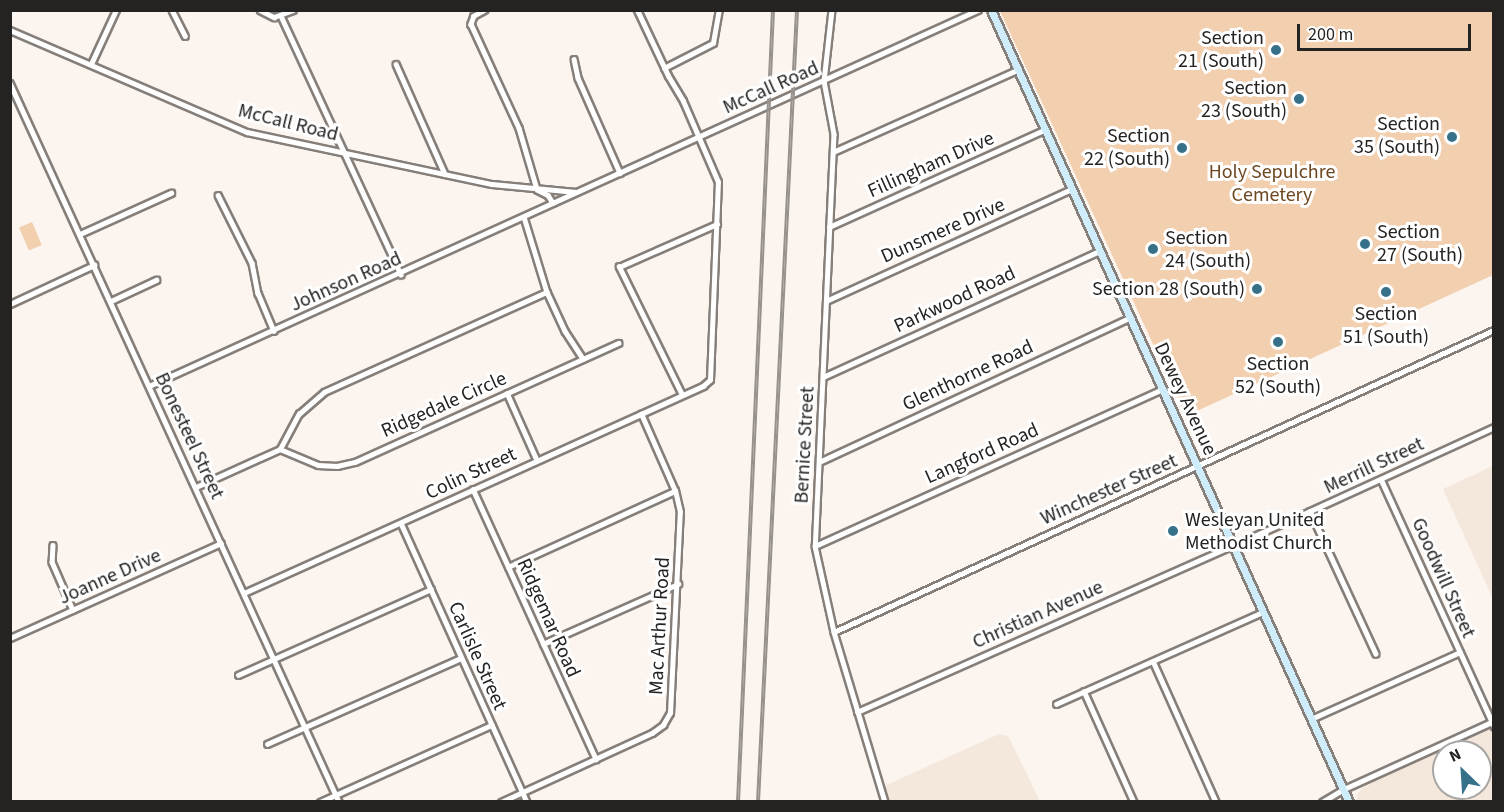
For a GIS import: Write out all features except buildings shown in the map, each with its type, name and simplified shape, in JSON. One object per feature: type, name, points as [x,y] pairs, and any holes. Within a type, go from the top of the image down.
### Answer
[{"type":"main road","name":"Dewey Avenue","points":[[991,10],[1349,801]]},
{"type":"street","points":[[91,64],[116,10]]},
{"type":"street","points":[[172,10],[185,36]]},
{"type":"street","points":[[260,10],[267,15],[281,16],[293,10]]},
{"type":"street","points":[[485,10],[474,16],[471,24],[519,128],[537,189],[548,195],[553,203]]},
{"type":"street","points":[[637,10],[664,68],[683,101],[718,182],[717,224],[619,267],[682,395]]},
{"type":"street","points":[[664,68],[710,46],[716,36],[719,10]]},
{"type":"street","name":"McCall Road","points":[[553,203],[978,10]]},
{"type":"street","name":"Bernice Street","points":[[833,11],[824,81],[834,126],[815,546],[834,632],[885,801]]},
{"type":"street","points":[[281,16],[401,273]]},
{"type":"street","name":"McCall Road","points":[[10,30],[247,132],[445,174],[537,189],[576,192]]},
{"type":"street","points":[[574,58],[578,78],[620,173]]},
{"type":"street","points":[[396,64],[445,174]]},
{"type":"street","points":[[833,152],[1017,70]]},
{"type":"street","name":"Bonesteel Street","points":[[10,83],[339,801]]},
{"type":"street","name":"Fillingham Drive","points":[[829,227],[1044,130]]},
{"type":"street","name":"Dunsmere Drive","points":[[826,301],[1072,189]]},
{"type":"street","points":[[80,234],[171,193]]},
{"type":"street","points":[[218,195],[252,263],[258,293],[274,331]]},
{"type":"street","name":"Johnson Road","points":[[150,386],[553,203]]},
{"type":"street","points":[[524,217],[547,292],[565,331],[583,359]]},
{"type":"street","name":"Colin Street","points":[[244,593],[641,414],[710,380],[717,224]]},
{"type":"street","name":"Parkwood Road","points":[[823,377],[1099,250]]},
{"type":"street","points":[[10,304],[94,265]]},
{"type":"street","points":[[111,301],[156,280]]},
{"type":"street","points":[[196,487],[280,448],[299,414],[324,392],[547,292]]},
{"type":"street","name":"Glenthorne Road","points":[[819,462],[1129,318]]},
{"type":"street","name":"Winchester Street","points":[[834,632],[1494,330]]},
{"type":"street","name":"Ridgedale Circle","points":[[280,448],[318,465],[344,465],[618,343]]},
{"type":"street","name":"Langford Road","points":[[815,546],[1162,388]]},
{"type":"street","points":[[507,393],[537,460]]},
{"type":"street","name":"Mac Arthur Road","points":[[501,801],[659,729],[667,719],[671,705],[680,512],[675,491],[641,414]]},
{"type":"street","name":"Merrill Street","points":[[1233,545],[1494,426]]},
{"type":"street","name":"Goodwill Street","points":[[1382,479],[1493,723]]},
{"type":"street","name":"Ridgemar Road","points":[[473,489],[596,759]]},
{"type":"street","points":[[508,567],[675,491]]},
{"type":"street","points":[[1310,511],[1376,654]]},
{"type":"street","name":"Carlisle Street","points":[[401,523],[460,658],[527,801]]},
{"type":"street","name":"Joanne Drive","points":[[10,638],[221,543]]},
{"type":"street","points":[[53,545],[52,562],[73,610]]},
{"type":"street","name":"Christian Avenue","points":[[857,712],[1233,545]]},
{"type":"street","points":[[543,644],[678,584]]},
{"type":"street","points":[[238,675],[430,589]]},
{"type":"street","points":[[1056,704],[1263,612]]},
{"type":"street","points":[[1311,719],[1460,652]]},
{"type":"street","points":[[267,744],[460,658]]},
{"type":"street","points":[[1153,662],[1216,801]]},
{"type":"street","points":[[1084,691],[1134,801]]},
{"type":"street","points":[[1322,801],[1493,723]]},
{"type":"street","points":[[320,801],[491,725]]},
{"type":"shaded area","points":[[1493,466],[1493,599],[1443,489]]},
{"type":"shaded area","points":[[1493,726],[1493,801],[1357,802],[1357,795],[1362,788],[1432,754],[1432,800],[1492,800],[1492,740],[1463,740]]},
{"type":"shaded area","points":[[999,734],[1008,736],[1040,801],[888,801],[882,787]]},
{"type":"green space","name":"Holy Sepulchre Cemetery","points":[[1000,11],[1493,11],[1493,275],[1186,416]]},
{"type":"green space","points":[[32,222],[42,245],[29,250],[19,227]]},
{"type":"railway","points":[[738,802],[773,10]]},
{"type":"railway","points":[[758,802],[797,10]]},
{"type":"place","name":"Section 21 (South)","points":[[1276,50]]},
{"type":"place","name":"Section 23 (South)","points":[[1299,99]]},
{"type":"place","name":"Section 35 (South)","points":[[1452,137]]},
{"type":"place","name":"Section 22 (South)","points":[[1182,148]]},
{"type":"place","name":"Section 27 (South)","points":[[1365,244]]},
{"type":"place","name":"Section 24 (South)","points":[[1153,249]]},
{"type":"place","name":"Section 28 (South)","points":[[1257,289]]},
{"type":"place","name":"Section 51 (South)","points":[[1386,292]]},
{"type":"place","name":"Section 52 (South)","points":[[1278,342]]},
{"type":"place","name":"Wesleyan United Methodist Church","points":[[1173,531]]}]
